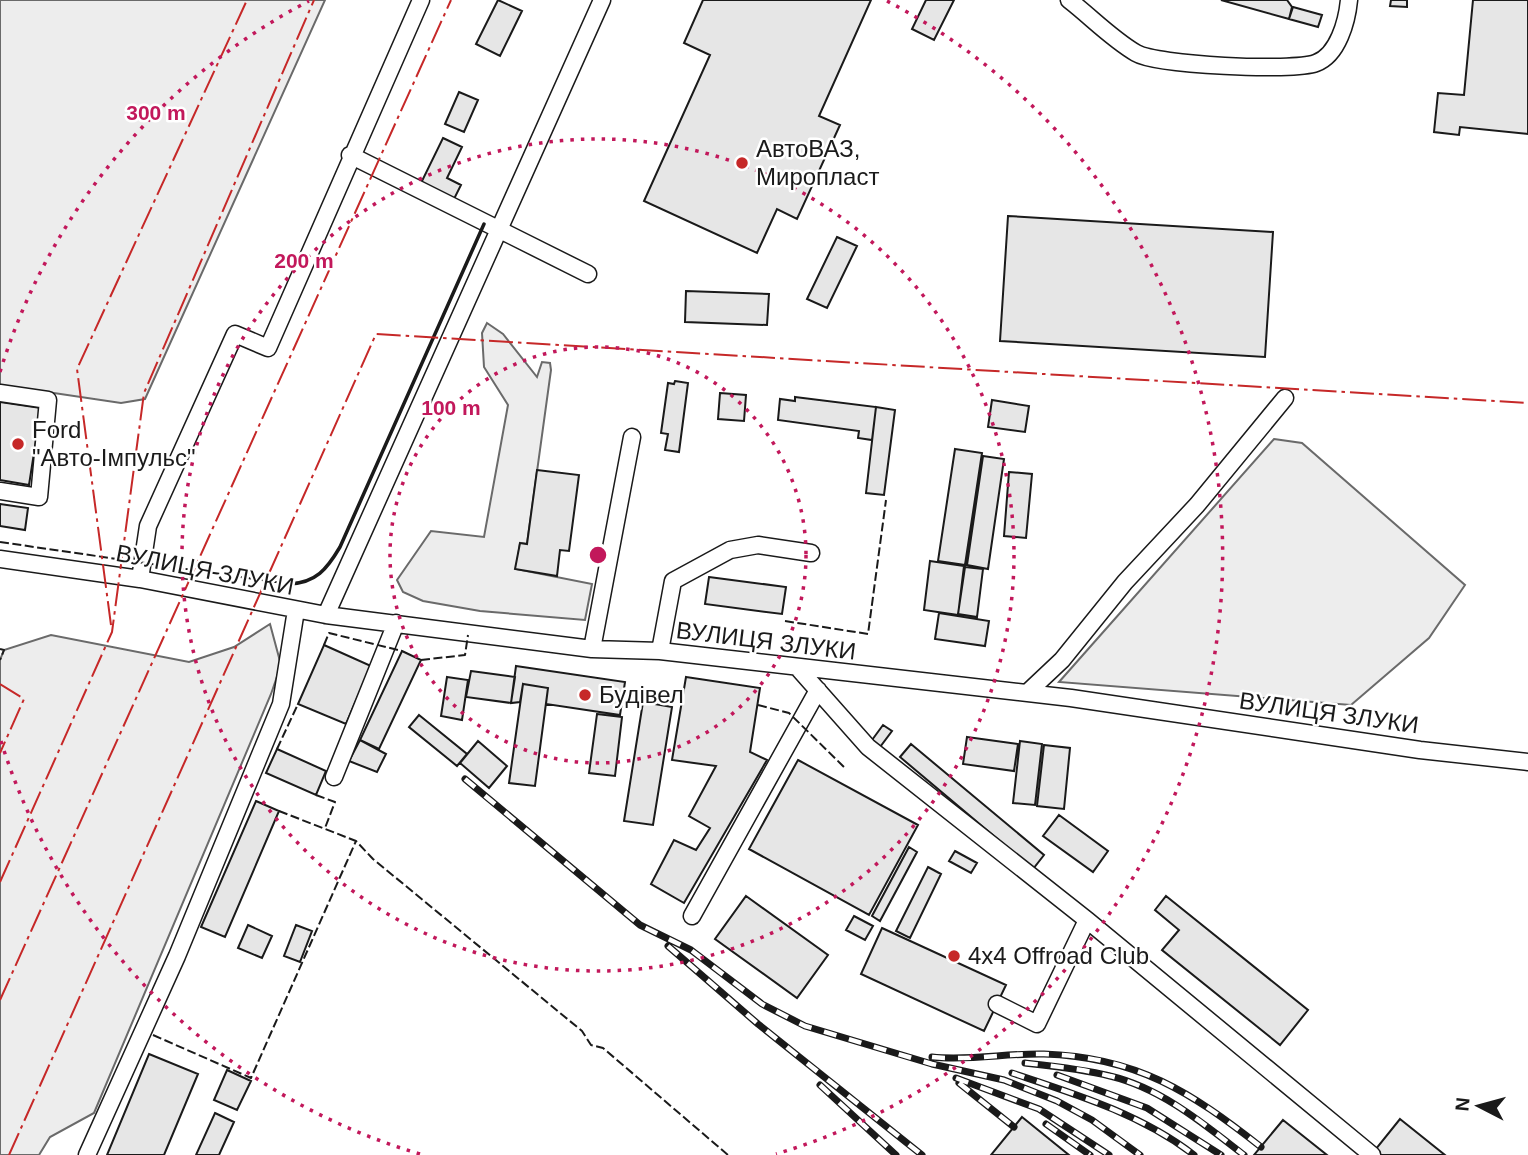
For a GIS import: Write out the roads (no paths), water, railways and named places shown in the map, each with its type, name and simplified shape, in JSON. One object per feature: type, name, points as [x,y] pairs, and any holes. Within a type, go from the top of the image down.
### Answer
[{"type":"street","points":[[139,579],[148,526],[234,334],[268,348],[350,155],[421,0]]},
{"type":"street","points":[[326,615],[602,0]]},
{"type":"street","points":[[1069,0],[1138,54],[1201,64],[1280,69],[1318,63],[1336,45],[1348,14],[1349,0]]},
{"type":"street","points":[[350,155],[501,228],[588,274]]},
{"type":"street","points":[[0,393],[48,400],[39,497],[0,491]]},
{"type":"street","points":[[1027,693],[1062,660],[1125,582],[1197,505],[1285,398]]},
{"type":"street","points":[[592,649],[632,437]]},
{"type":"street","points":[[660,651],[673,580],[730,550],[758,545],[811,553]]},
{"type":"street","name":"ВУЛИЦЯ ЗЛУКИ","points":[[0,559],[139,579],[326,615],[592,649],[660,651],[1027,693],[1420,750],[1528,762]]},
{"type":"street","points":[[87,1155],[177,956],[282,704],[296,610]]},
{"type":"street","points":[[334,777],[396,623]]},
{"type":"street","points":[[799,668],[868,747],[1087,920],[1372,1155]]},
{"type":"street","points":[[692,916],[818,690]]},
{"type":"street","points":[[997,1004],[1037,1024],[1087,920]]},
{"type":"railway","points":[[465,779],[640,925],[691,950],[762,1004],[805,1026],[932,1064],[1004,1080],[1057,1101],[1092,1120],[1140,1155]]},
{"type":"railway","points":[[668,946],[758,1024],[922,1155]]},
{"type":"railway","points":[[932,1057],[1044,1054],[1107,1062],[1135,1070],[1186,1094],[1261,1147]]},
{"type":"railway","points":[[1025,1063],[1100,1074],[1147,1089],[1181,1108],[1244,1155]]},
{"type":"railway","points":[[1012,1073],[1083,1097],[1130,1117],[1194,1155]]},
{"type":"railway","points":[[1057,1075],[1147,1108],[1221,1155]]},
{"type":"railway","points":[[956,1078],[1039,1109],[1109,1155]]},
{"type":"railway","points":[[959,1083],[1014,1127]]},
{"type":"railway","points":[[820,1085],[896,1155]]},
{"type":"railway","points":[[1046,1124],[1090,1155]]},
{"type":"place","name":"АвтоВАЗ, Миропласт","points":[[742,163]]},
{"type":"place","name":"Ford \"Авто-Імпульс\"","points":[[18,444]]},
{"type":"place","name":"Будівел","points":[[585,695]]},
{"type":"place","name":"4x4 Offroad Club","points":[[954,956]]}]
